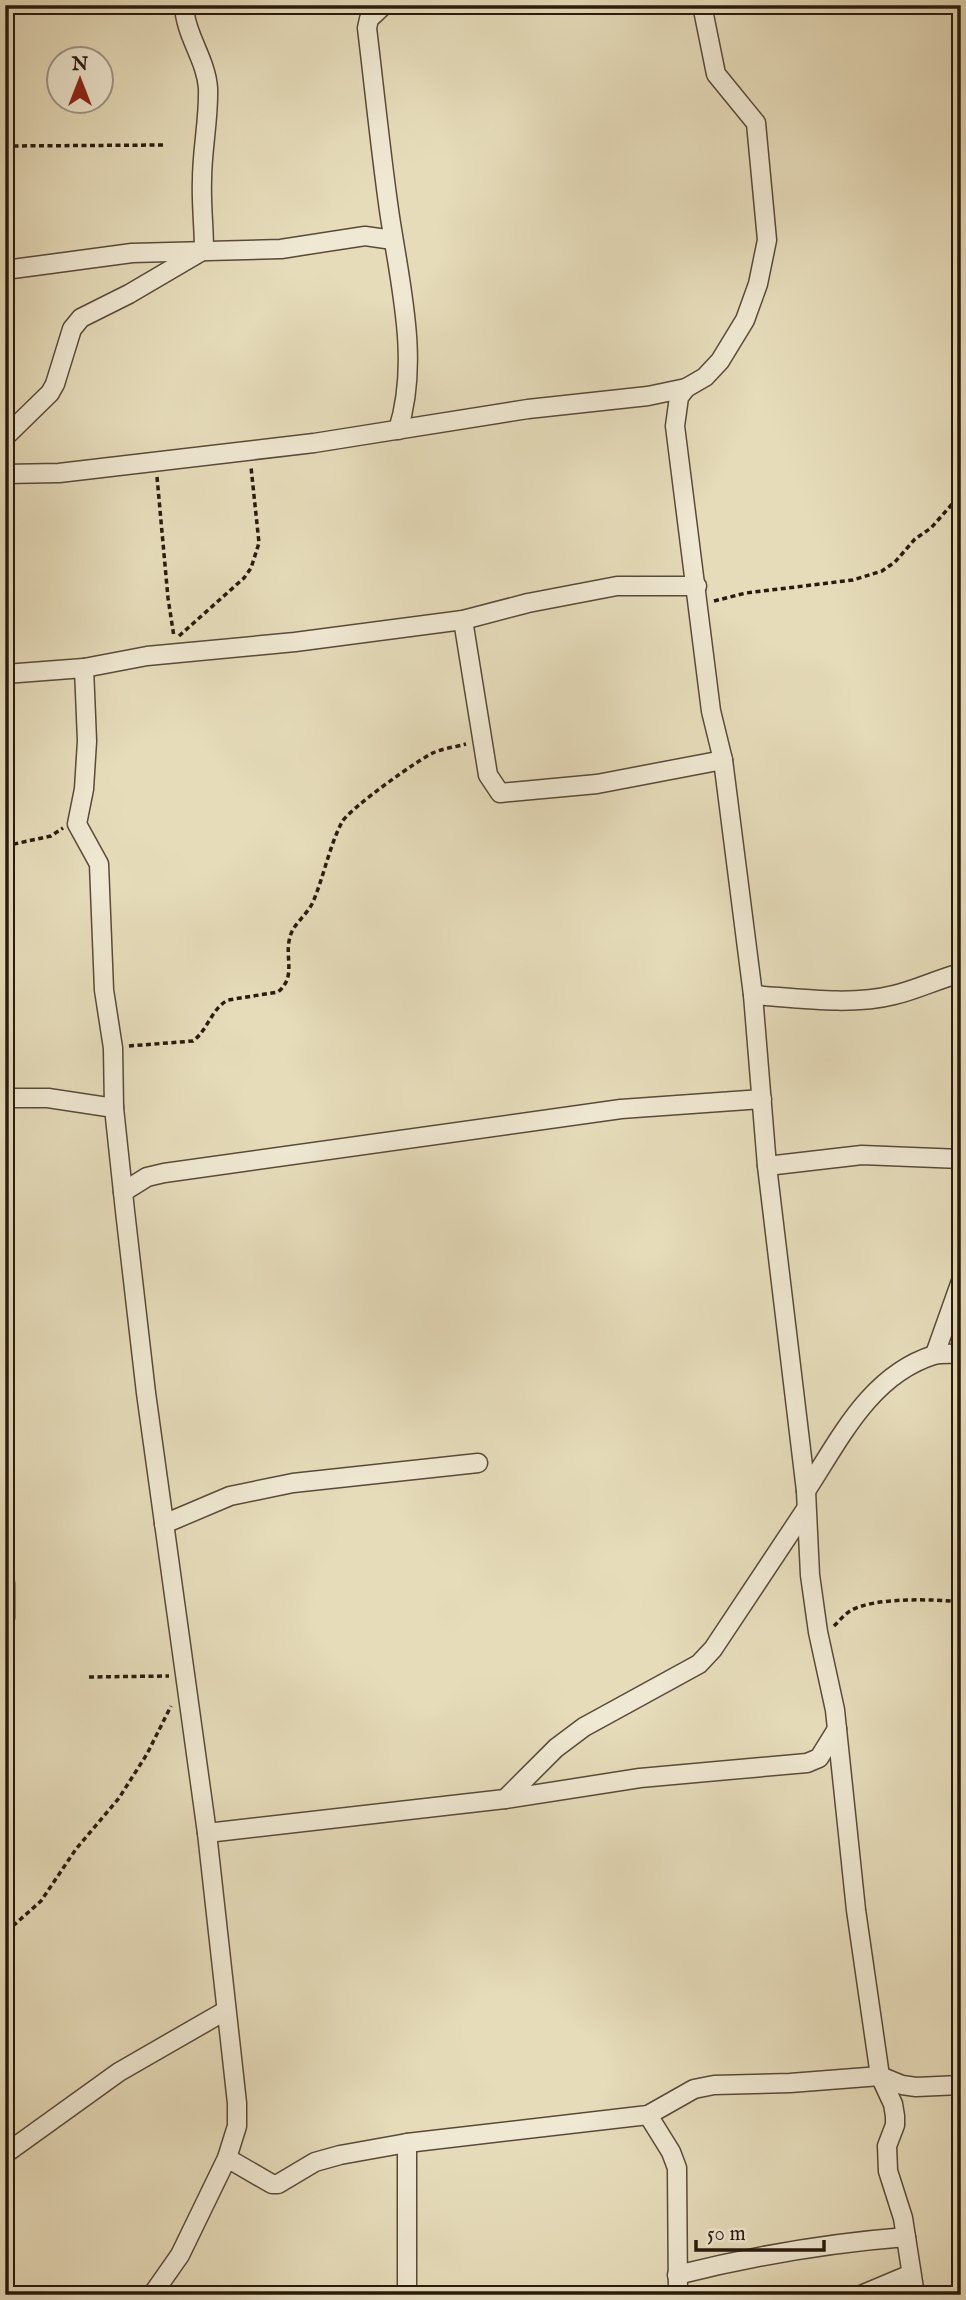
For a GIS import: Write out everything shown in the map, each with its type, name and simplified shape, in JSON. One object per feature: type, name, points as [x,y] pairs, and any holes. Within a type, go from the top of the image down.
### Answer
[{"type":"street","points":[[184,5],[187,28],[206,73],[208,86],[208,120],[202,178],[204,250]]},
{"type":"street","points":[[384,5],[375,13],[366,14],[410,359],[405,408],[398,430]]},
{"type":"street","points":[[5,474],[59,473],[314,443],[528,409],[648,396],[686,388],[705,377],[720,361],[746,320],[758,284],[767,240],[756,123],[716,74],[702,5]]},
{"type":"street","points":[[5,270],[132,253],[281,249],[365,236],[393,240]]},
{"type":"street","points":[[5,437],[50,393],[72,329],[81,318],[129,294],[204,250]]},
{"type":"street","points":[[686,388],[679,397],[675,426],[711,710],[723,760],[753,995],[767,1166],[806,1500],[810,1575],[837,1729],[856,1910],[880,2076],[893,2104],[895,2116],[895,2125],[887,2146],[888,2171],[903,2218],[915,2295]]},
{"type":"street","points":[[648,396],[667,410],[675,426]]},
{"type":"street","points":[[5,674],[84,668],[147,656],[295,642],[463,620],[528,603],[617,586],[697,586]]},
{"type":"street","points":[[463,620],[488,775],[500,793],[608,783],[723,760]]},
{"type":"street","points":[[84,668],[87,741],[78,829],[99,864],[104,989],[113,1048],[114,1108],[123,1192],[164,1524],[207,1833],[237,2103],[237,2126],[227,2158],[180,2255],[152,2295]]},
{"type":"street","points":[[753,995],[820,999],[878,998],[961,973]]},
{"type":"street","points":[[5,1098],[48,1098],[114,1108]]},
{"type":"street","points":[[123,1192],[147,1177],[621,1109],[762,1099]]},
{"type":"street","points":[[767,1166],[862,1155],[961,1159]]},
{"type":"street","points":[[120,1158],[147,1177]]},
{"type":"street","points":[[935,1354],[961,1281]]},
{"type":"street","points":[[505,1799],[556,1748],[584,1727],[699,1664],[713,1649],[862,1405],[891,1375],[935,1354],[961,1354]]},
{"type":"street","points":[[164,1524],[230,1496],[293,1483],[478,1463]]},
{"type":"street","points":[[5,1583],[5,1618]]},
{"type":"street","points":[[207,1833],[505,1799],[640,1778],[807,1763],[820,1758],[837,1729]]},
{"type":"street","points":[[5,2154],[119,2072],[225,2011]]},
{"type":"street","points":[[227,2158],[265,2182],[278,2184],[325,2158],[407,2143],[648,2115],[694,2089],[714,2085],[790,2083],[880,2076],[902,2085],[916,2087],[961,2085]]},
{"type":"street","points":[[648,2115],[671,2152],[677,2168],[678,2295]]},
{"type":"street","points":[[407,2143],[407,2295]]},
{"type":"street","points":[[677,2275],[748,2258],[829,2244],[906,2237]]},
{"type":"street","points":[[861,2295],[911,2274]]},
{"type":"path","points":[[5,146],[165,145]]},
{"type":"path","points":[[156,461],[174,640],[244,578],[258,551],[249,449]]},
{"type":"path","points":[[698,605],[746,593],[853,580],[882,571],[895,562],[915,539],[931,528],[961,494]]},
{"type":"path","points":[[113,1048],[193,1041],[201,1036],[221,1004],[228,1000],[278,992],[282,989],[290,972],[290,935],[313,901],[345,817],[356,805],[417,761],[437,751],[482,740]]},
{"type":"path","points":[[5,846],[51,836],[62,829],[81,803]]},
{"type":"path","points":[[821,1648],[833,1627],[850,1611],[873,1603],[940,1600],[961,1602]]},
{"type":"path","points":[[89,1677],[185,1676]]},
{"type":"path","points":[[5,1929],[14,1925],[41,1901],[76,1849],[119,1798],[169,1713],[174,1697]]}]
